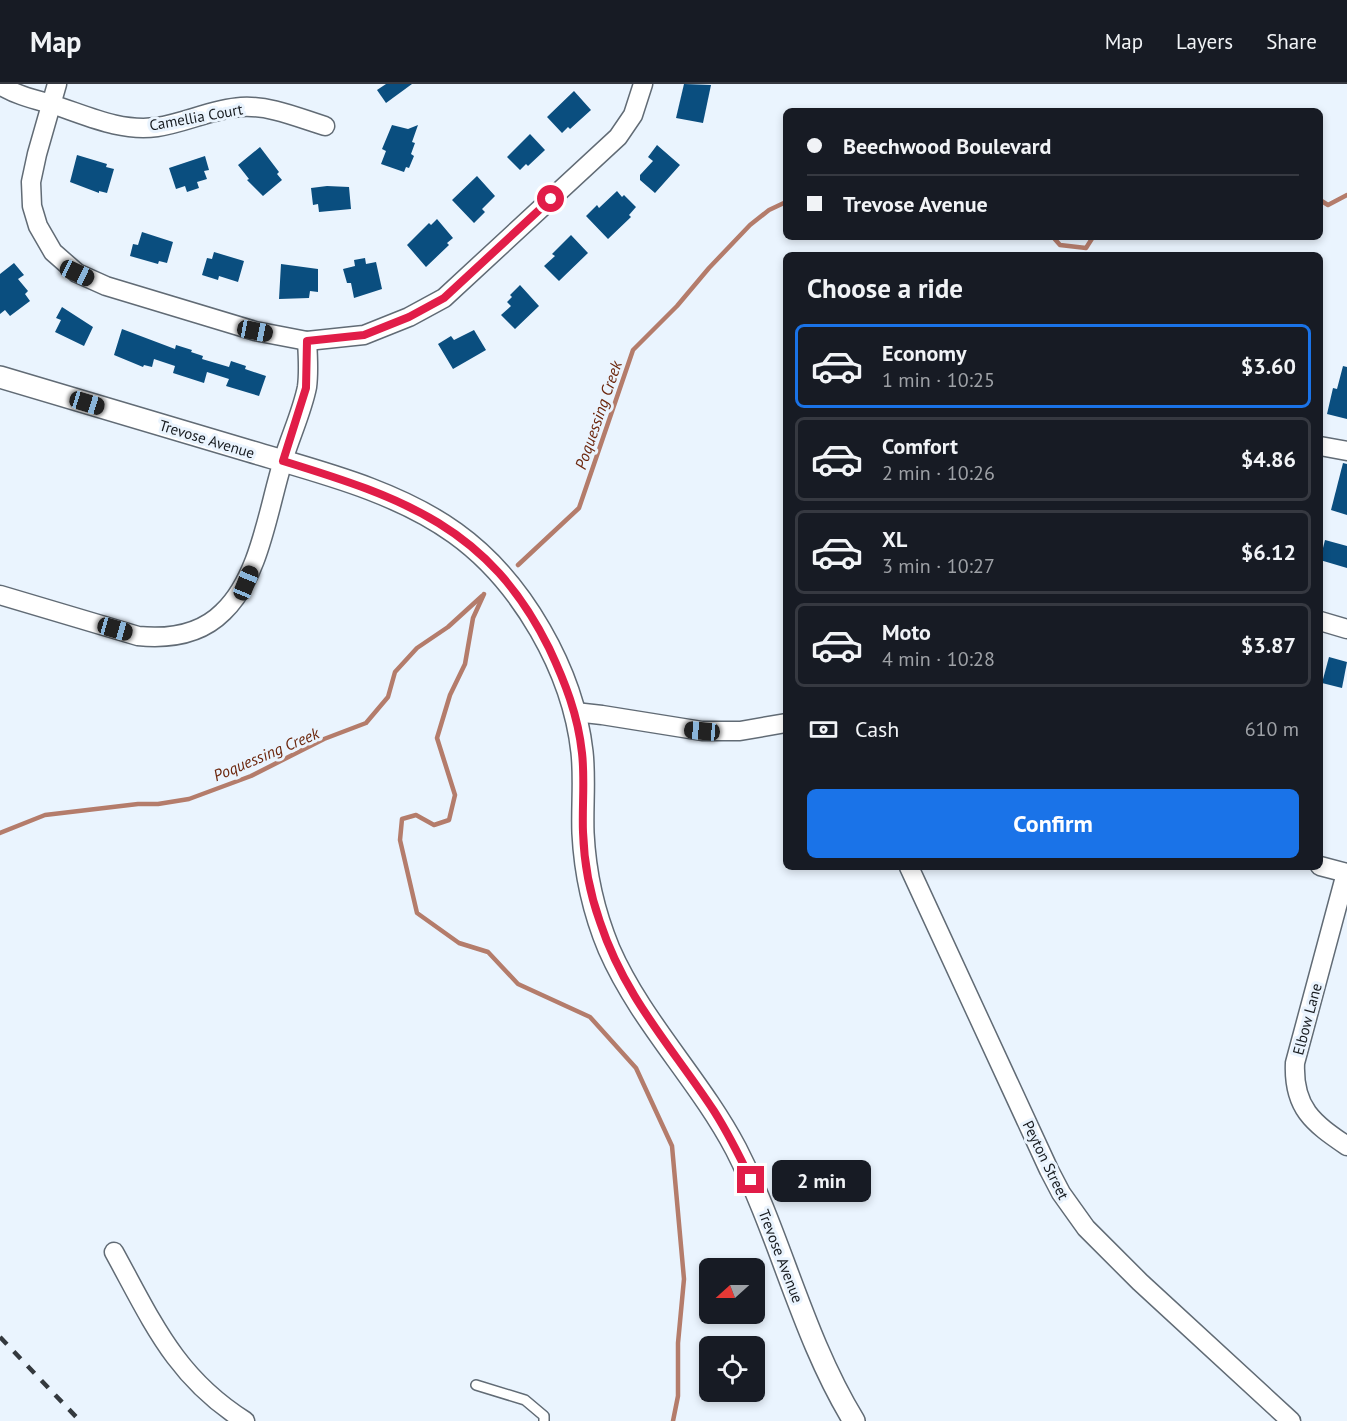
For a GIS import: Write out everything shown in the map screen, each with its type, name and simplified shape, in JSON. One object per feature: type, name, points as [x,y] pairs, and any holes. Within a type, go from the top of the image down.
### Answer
[{"type":"street","name":"Camellia Court","points":[[0,84],[16,94],[96,121],[127,127],[157,127],[208,113],[242,107],[274,110],[325,126]]},
{"type":"street","points":[[57,84],[37,154],[32,182],[32,206],[38,226],[53,252],[77,273],[105,286],[255,331],[307,341],[364,335],[409,317],[444,298],[618,137],[633,115],[643,84]]},
{"type":"street","points":[[0,595],[138,636],[175,636],[207,624],[222,613],[246,583],[253,565],[306,388],[307,341]]},
{"type":"street","name":"Trevose Avenue","points":[[0,376],[283,461],[349,482],[412,507],[454,532],[493,567],[515,592],[539,628],[564,679],[574,712],[582,754],[585,856],[594,903],[609,948],[639,1006],[715,1113],[734,1146],[766,1216],[812,1338],[830,1378],[854,1421]]},
{"type":"street","points":[[1323,447],[1347,451]]},
{"type":"street","points":[[1323,622],[1347,629]]},
{"type":"street","points":[[574,712],[702,731],[740,730],[783,723]]},
{"type":"street","points":[[1323,867],[1347,873]]},
{"type":"street","name":"Peyton Street","points":[[910,870],[1049,1170],[1077,1217],[1133,1275],[1291,1421]]},
{"type":"street","name":"Elbow Lane","points":[[1347,873],[1295,1063],[1294,1078],[1302,1105],[1310,1117],[1347,1146]]},
{"type":"street","points":[[114,1252],[162,1340],[182,1368],[205,1392],[245,1421]]},
{"type":"lane","points":[[476,1385],[525,1400],[544,1416],[544,1421]]},
{"type":"building","points":[[386,84],[412,84],[386,103],[377,90]]},
{"type":"building","points":[[684,84],[711,85],[703,123],[676,118]]},
{"type":"building","points":[[574,91],[591,110],[570,129],[568,127],[562,133],[547,117]]},
{"type":"building","points":[[392,125],[408,129],[418,125],[412,142],[415,143],[411,154],[414,156],[409,168],[406,167],[404,172],[381,164],[386,151],[382,149]]},
{"type":"building","points":[[530,134],[545,150],[528,166],[526,164],[520,170],[507,157]]},
{"type":"building","points":[[657,145],[680,165],[655,193],[640,180],[640,175],[653,161],[648,157]]},
{"type":"building","points":[[260,147],[279,172],[277,174],[282,180],[263,196],[247,180],[249,179],[238,165]]},
{"type":"building","points":[[77,155],[107,164],[106,167],[114,169],[107,193],[99,191],[99,193],[70,182]]},
{"type":"building","points":[[205,156],[209,170],[204,171],[207,179],[197,182],[199,188],[187,192],[185,186],[176,189],[169,168]]},
{"type":"building","points":[[477,176],[495,196],[482,209],[485,212],[474,223],[452,200]]},
{"type":"building","points":[[349,187],[351,209],[319,212],[318,204],[313,205],[311,188]]},
{"type":"building","points":[[617,191],[636,207],[629,215],[631,217],[608,239],[586,216],[597,205],[599,208]]},
{"type":"building","points":[[437,219],[453,238],[447,243],[449,245],[426,267],[407,245],[429,223],[431,225]]},
{"type":"building","points":[[142,232],[173,242],[167,263],[159,261],[158,264],[130,256],[133,244],[138,245]]},
{"type":"building","points":[[571,235],[588,253],[559,281],[544,266],[555,256],[552,254]]},
{"type":"building","points":[[214,252],[244,261],[238,282],[219,276],[218,280],[202,275],[207,258],[212,259]]},
{"type":"building","points":[[365,258],[366,264],[376,262],[382,289],[354,298],[351,283],[347,283],[343,269],[355,266],[354,260]]},
{"type":"building","points":[[14,263],[24,275],[18,279],[28,291],[25,294],[30,301],[10,316],[5,310],[0,314],[0,274]]},
{"type":"building","points":[[281,264],[318,269],[318,292],[310,291],[309,298],[279,299]]},
{"type":"building","points":[[520,285],[539,306],[515,329],[501,315],[511,306],[507,302],[512,297],[510,295]]},
{"type":"building","points":[[62,307],[93,327],[84,346],[55,332],[61,320],[56,318]]},
{"type":"building","points":[[122,329],[175,349],[176,345],[192,350],[191,352],[203,356],[202,359],[229,367],[231,361],[246,366],[245,369],[266,376],[259,396],[226,386],[229,379],[207,372],[204,383],[173,373],[175,366],[154,359],[152,367],[144,365],[143,367],[114,355]]},
{"type":"building","points":[[474,330],[486,350],[453,369],[438,344],[451,336],[454,340]]},
{"type":"building","points":[[1343,366],[1347,367],[1347,419],[1327,414],[1333,388],[1337,389]]},
{"type":"building","points":[[1343,463],[1347,464],[1347,515],[1331,510]]},
{"type":"building","points":[[1325,540],[1347,546],[1347,568],[1323,561]]},
{"type":"building","points":[[1329,657],[1347,662],[1342,688],[1323,683]]},
{"type":"waterway","name":"Poquessing Creek","points":[[1323,202],[1328,205],[1347,195]]},
{"type":"waterway","name":"Poquessing Creek","points":[[518,565],[579,508],[633,350],[677,306],[750,225],[769,210],[783,203]]},
{"type":"waterway","name":"Poquessing Creek","points":[[1056,240],[1060,245],[1086,248],[1091,240]]},
{"type":"waterway","points":[[484,594],[473,618],[465,664],[450,695],[437,738],[455,795],[449,820],[434,825],[416,815],[402,819],[400,840],[417,913],[459,943],[488,952],[518,984],[590,1017],[636,1068],[672,1146],[684,1279],[678,1343],[678,1396],[673,1421]]},
{"type":"waterway","name":"Poquessing Creek","points":[[0,833],[45,815],[189,799],[251,776],[324,739],[366,723],[388,697],[395,672],[417,648],[448,627],[482,596]]},
{"type":"railway","points":[[0,1337],[80,1421]]},
{"type":"route","points":[[551,199],[444,298],[409,317],[364,335],[307,341],[306,388],[283,461],[381,494],[434,519],[466,541],[493,567],[527,609],[564,679],[580,735],[583,773],[583,832],[588,879],[609,948],[639,1006],[715,1113],[751,1180]]}]
